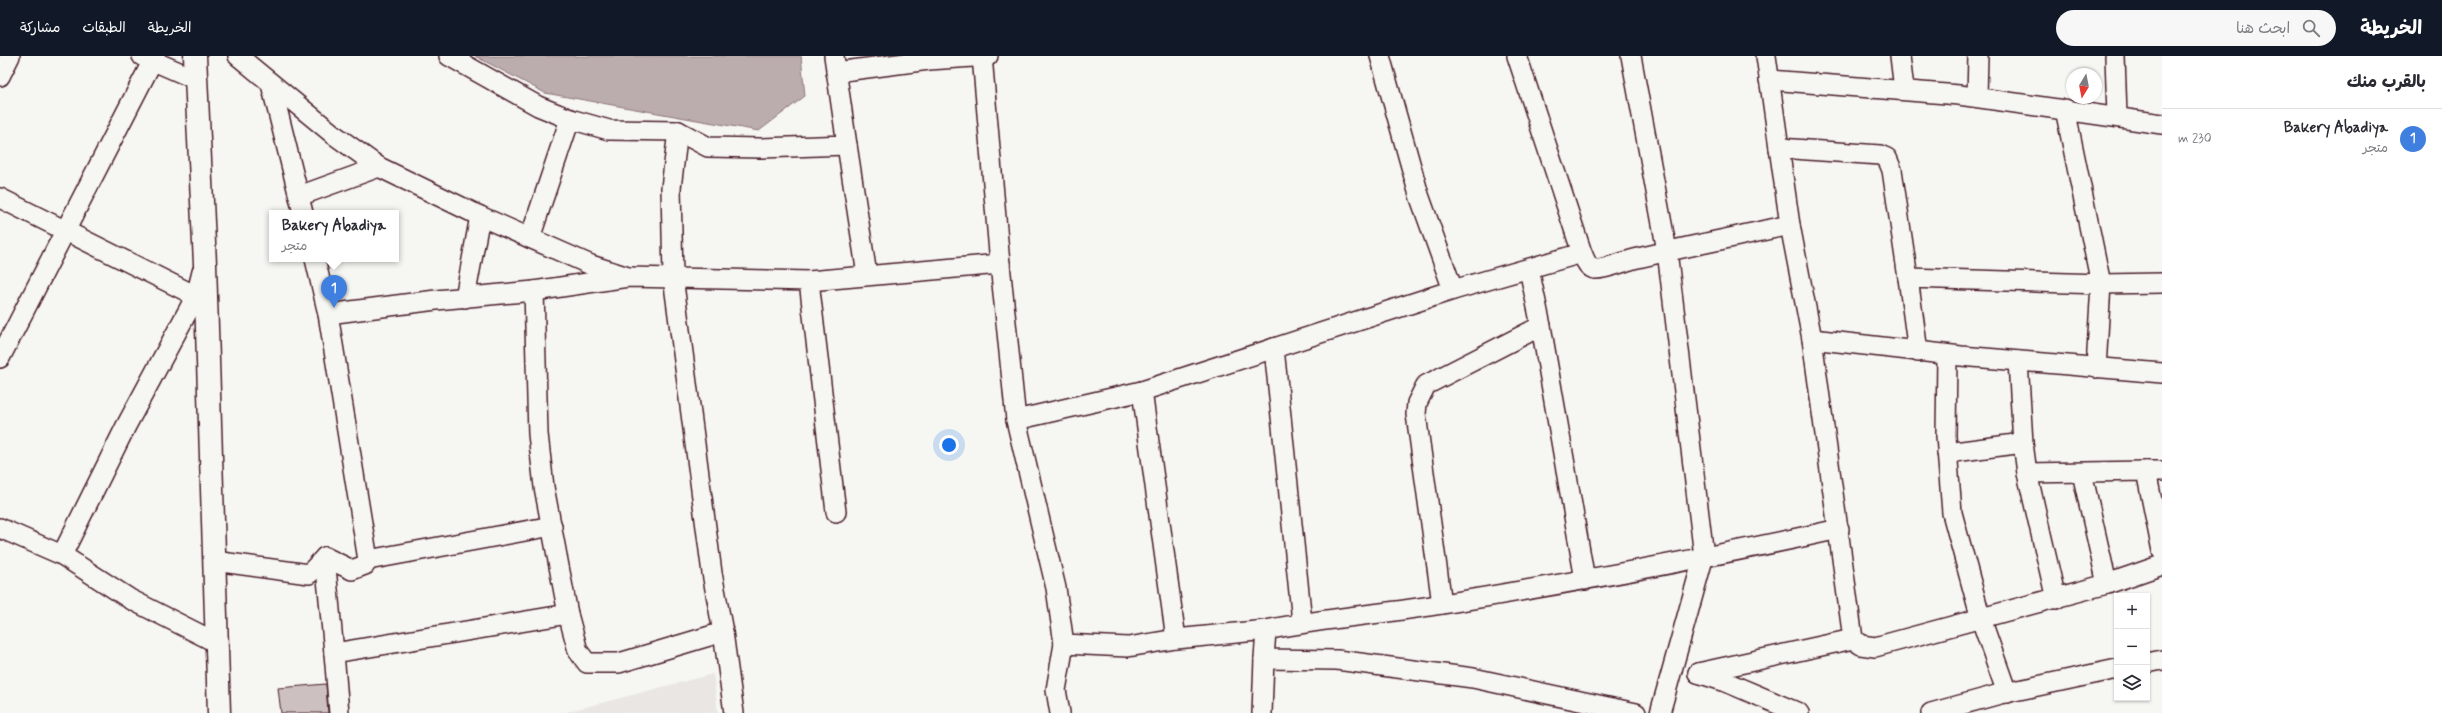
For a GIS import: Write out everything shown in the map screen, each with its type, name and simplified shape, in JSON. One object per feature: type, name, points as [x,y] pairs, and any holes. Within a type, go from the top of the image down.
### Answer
[{"type":"street","points":[[0,76],[10,56]]},
{"type":"street","points":[[195,56],[205,264],[219,713]]},
{"type":"street","points":[[238,56],[333,134],[379,167],[480,216],[591,265],[628,277]]},
{"type":"street","points":[[449,56],[538,106],[570,119],[609,130],[678,131],[708,147],[761,148],[847,146]]},
{"type":"street","points":[[867,275],[835,64],[984,56],[1000,264],[1016,420],[1056,588],[1064,644],[1056,690],[1060,713]]},
{"type":"street","points":[[1380,56],[1419,195],[1453,290]]},
{"type":"street","points":[[1517,56],[1582,253],[1588,266],[1600,269],[1616,263],[1667,251],[1790,225]]},
{"type":"street","points":[[1631,56],[1667,251],[1702,528],[1703,559],[1660,713]]},
{"type":"street","points":[[1766,56],[1790,225],[1812,339],[1830,486],[1839,529],[1853,640],[1860,645],[1875,647],[2056,599],[2107,584],[2162,565]]},
{"type":"street","points":[[1900,56],[1904,90]]},
{"type":"street","points":[[1977,97],[1978,56]]},
{"type":"street","points":[[2115,56],[2117,116]]},
{"type":"street","points":[[0,358],[149,58],[195,79]]},
{"type":"street","points":[[1769,80],[1977,97],[2065,108],[2162,124]]},
{"type":"street","points":[[271,84],[301,204],[379,167]]},
{"type":"street","points":[[2065,108],[2101,284],[2096,368]]},
{"type":"street","points":[[530,238],[570,119]]},
{"type":"street","points":[[678,131],[671,188],[673,277],[712,573],[723,632],[734,713]]},
{"type":"street","points":[[1779,148],[1880,155],[1887,158],[1892,170],[1918,352]]},
{"type":"street","points":[[0,198],[65,229],[196,296]]},
{"type":"street","points":[[465,298],[480,216]]},
{"type":"street","points":[[1016,420],[1142,391],[1453,290],[1582,253]]},
{"type":"street","points":[[316,262],[328,314],[368,560]]},
{"type":"street","points":[[62,555],[126,426],[196,296],[205,264]]},
{"type":"street","points":[[328,314],[534,291],[628,277],[809,281],[1000,264]]},
{"type":"street","points":[[1529,269],[1541,326],[1585,580]]},
{"type":"street","points":[[1908,278],[2101,284],[2162,283]]},
{"type":"street","points":[[809,281],[836,512]]},
{"type":"street","points":[[534,291],[538,434],[552,526],[568,614],[578,651],[587,662],[595,664],[619,663],[723,632]]},
{"type":"street","points":[[1442,604],[1416,414],[1417,403],[1426,385],[1541,326]]},
{"type":"street","points":[[1812,339],[1947,355],[2162,373]]},
{"type":"street","points":[[1274,348],[1302,622]]},
{"type":"street","points":[[1947,355],[1947,453],[1952,513],[1981,619],[2008,693]]},
{"type":"street","points":[[2018,361],[2022,443],[2027,473],[2056,599]]},
{"type":"street","points":[[1142,391],[1176,639]]},
{"type":"street","points":[[1947,453],[2022,443]]},
{"type":"street","points":[[2027,473],[2154,471],[2162,551]]},
{"type":"street","points":[[2082,473],[2107,584]]},
{"type":"street","points":[[325,557],[352,570],[361,568],[368,560],[552,526]]},
{"type":"street","points":[[0,528],[62,555],[130,599],[217,643]]},
{"type":"street","points":[[1064,644],[1128,647],[1176,639],[1266,630],[1302,622],[1442,604],[1703,559],[1839,529]]},
{"type":"street","points":[[214,561],[309,574],[325,557]]},
{"type":"street","points":[[325,557],[339,713]]},
{"type":"street","points":[[334,653],[568,614]]},
{"type":"street","points":[[1262,713],[1266,630]]},
{"type":"street","points":[[1698,673],[1853,640]]},
{"type":"street","points":[[1264,659],[1337,660],[1473,678],[1636,713]]},
{"type":"street","points":[[2150,662],[2162,660]]},
{"type":"street","points":[[1673,667],[1726,682],[1799,713]]},
{"type":"street","points":[[1931,713],[2008,693],[2114,670]]},
{"type":"shaded area","points":[[475,56],[801,56],[805,96],[759,131],[545,93]]},
{"type":"shaded area","points":[[713,674],[718,713],[563,713]]},
{"type":"building","points":[[326,684],[328,713],[281,713],[278,688]]},
{"type":"place","name":"Bakery Abadiya","points":[[334,308]]}]
